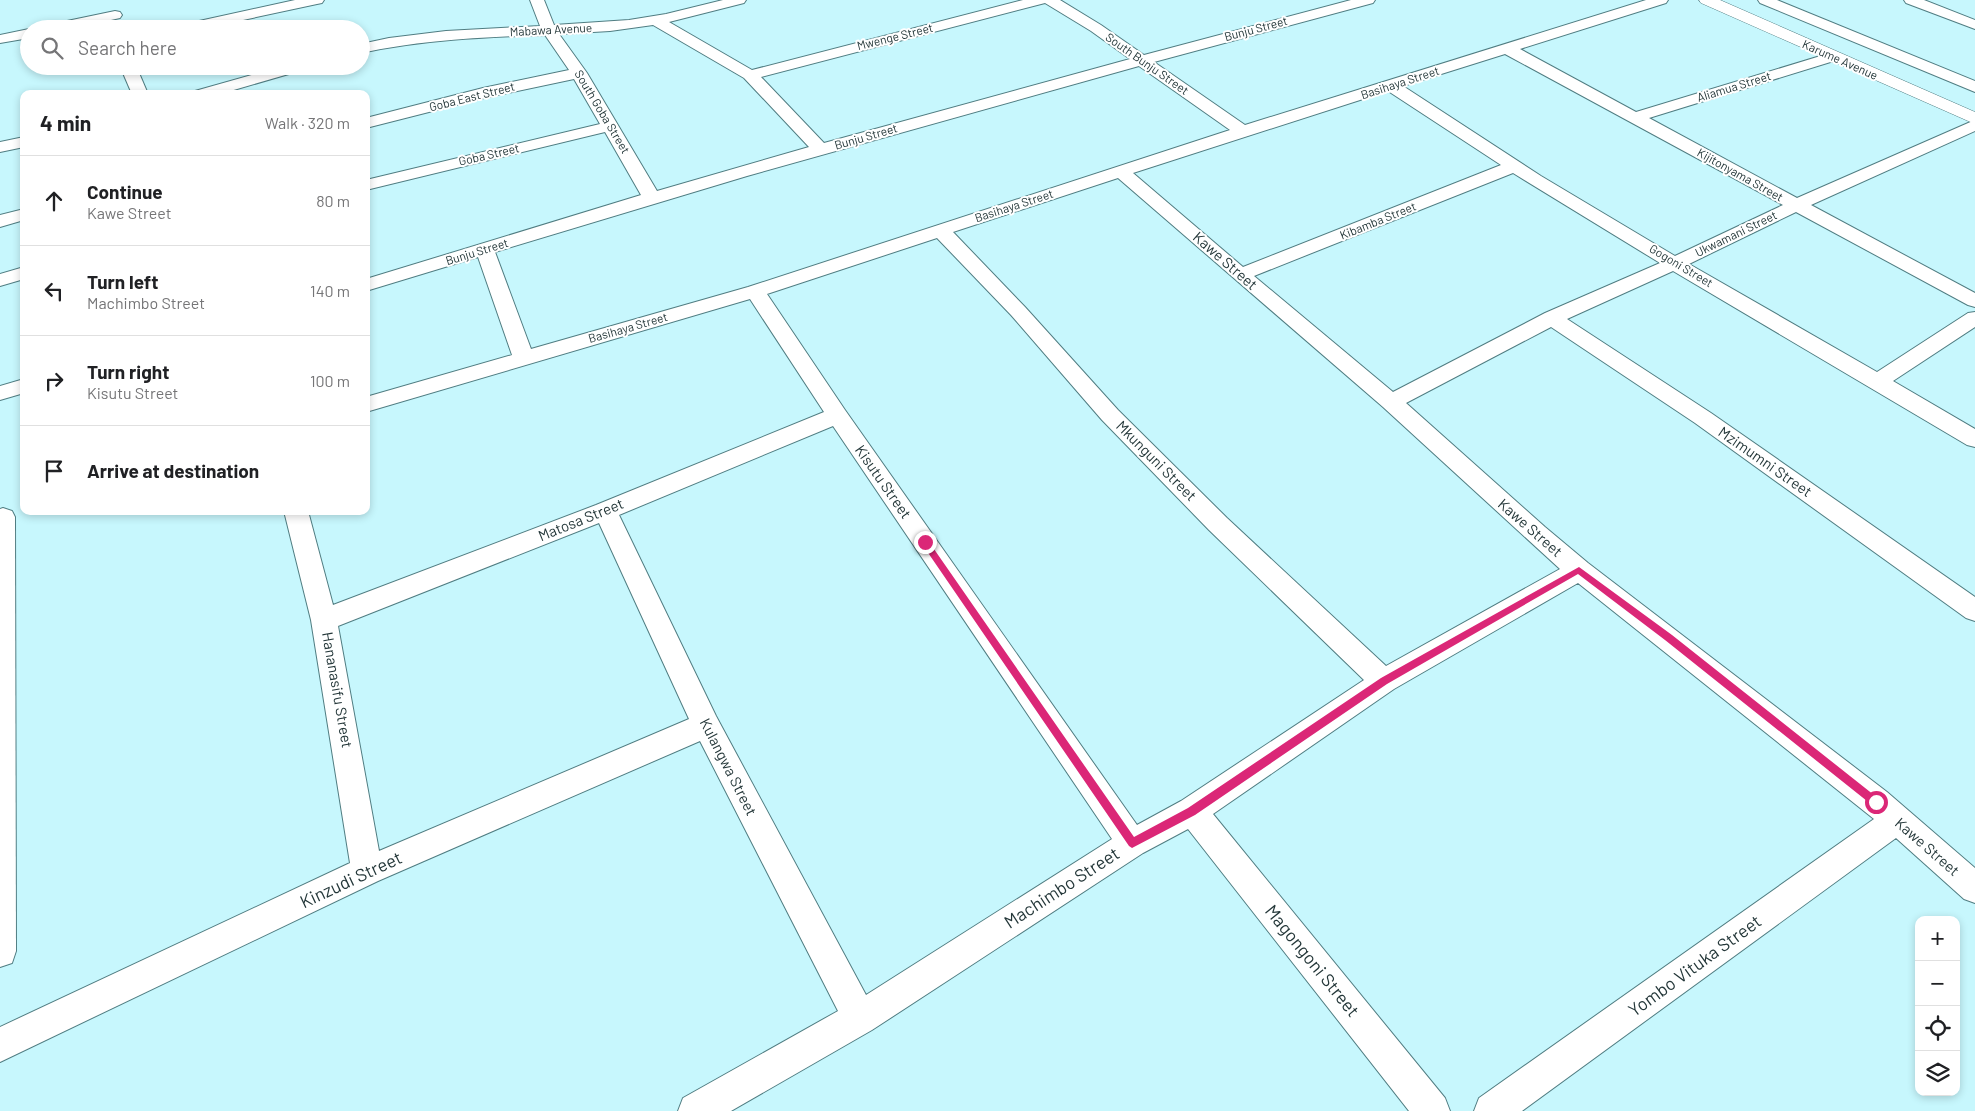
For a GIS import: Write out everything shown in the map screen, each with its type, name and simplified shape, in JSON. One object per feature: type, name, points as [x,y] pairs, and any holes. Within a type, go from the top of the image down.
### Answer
[{"type":"main road","name":"Karume Avenue","points":[[1706,0],[1832,57],[1975,118]]},
{"type":"street","points":[[108,0],[115,20]]},
{"type":"street","points":[[221,20],[317,0]]},
{"type":"street","name":"South Goba Street","points":[[537,0],[548,29],[579,73],[652,198]]},
{"type":"street","name":"Mabawa Avenue","points":[[370,47],[405,40],[548,29],[591,28],[657,21],[739,0]]},
{"type":"street","name":"Mwenge Street","points":[[750,75],[1040,0]]},
{"type":"street","name":"South Bunju Street","points":[[1050,0],[1096,28],[1243,131]]},
{"type":"street","name":"Bunju Street","points":[[370,284],[652,198],[820,150],[1141,60],[1368,0]]},
{"type":"street","name":"Basihaya Street","points":[[370,404],[755,292],[1243,131],[1392,86],[1661,0]]},
{"type":"street","points":[[1765,0],[1975,87]]},
{"type":"street","points":[[1911,0],[1975,26]]},
{"type":"street","points":[[657,21],[750,75],[820,150]]},
{"type":"street","points":[[0,39],[20,35]]},
{"type":"street","name":"Kijitonyama Street","points":[[1506,48],[1636,117],[1796,206],[1975,300]]},
{"type":"street","name":"Aliamua Street","points":[[1636,117],[1832,57]]},
{"type":"street","name":"Goba East Street","points":[[370,122],[483,93],[579,73]]},
{"type":"street","points":[[132,75],[138,90]]},
{"type":"street","points":[[215,90],[269,75]]},
{"type":"street","name":"Gogoni Street","points":[[1392,86],[1460,133],[1975,439]]},
{"type":"street","name":"Ukwamani Street","points":[[1391,402],[1552,318],[1975,125]]},
{"type":"street","name":"Goba Street","points":[[370,183],[611,126]]},
{"type":"street","points":[[0,147],[20,143]]},
{"type":"street","name":"Kibamba Street","points":[[1240,275],[1515,166]]},
{"type":"street","name":"Kawe Street","points":[[1121,171],[1240,275],[1391,402],[1536,534],[1579,570],[1668,638],[1897,820],[1975,888]]},
{"type":"street","points":[[0,221],[20,215]]},
{"type":"street","name":"Mkunguni Street","points":[[940,230],[1018,311],[1110,415],[1218,524],[1384,681]]},
{"type":"street","points":[[485,250],[524,358]]},
{"type":"street","points":[[0,280],[20,275]]},
{"type":"street","name":"Kisutu Street","points":[[755,292],[837,415],[1132,843]]},
{"type":"street","name":"Mzimumni Street","points":[[1552,318],[1703,418],[1975,611]]},
{"type":"street","points":[[1878,381],[1975,318]]},
{"type":"street","points":[[0,393],[20,387]]},
{"type":"street","name":"Matosa Street","points":[[324,620],[605,511],[837,415]]},
{"type":"street","name":"Kulangwa Street","points":[[605,511],[706,725],[860,1018]]},
{"type":"street","points":[[0,951],[9,515]]},
{"type":"street","name":"Hananasifu Street","points":[[297,515],[324,620],[367,871]]},
{"type":"street","name":"Machimbo Street","points":[[696,1111],[860,1018],[1132,843],[1192,811],[1384,681],[1579,570]]},
{"type":"street","name":"Kinzudi Street","points":[[0,1044],[367,871],[706,725]]},
{"type":"street","name":"Magongoni Street","points":[[1192,811],[1432,1111]]},
{"type":"street","name":"Yombo Vituka Street","points":[[1492,1111],[1897,820]]},
{"type":"route","points":[[925,542],[1132,843],[1192,811],[1384,681],[1579,570],[1876,802]]}]
